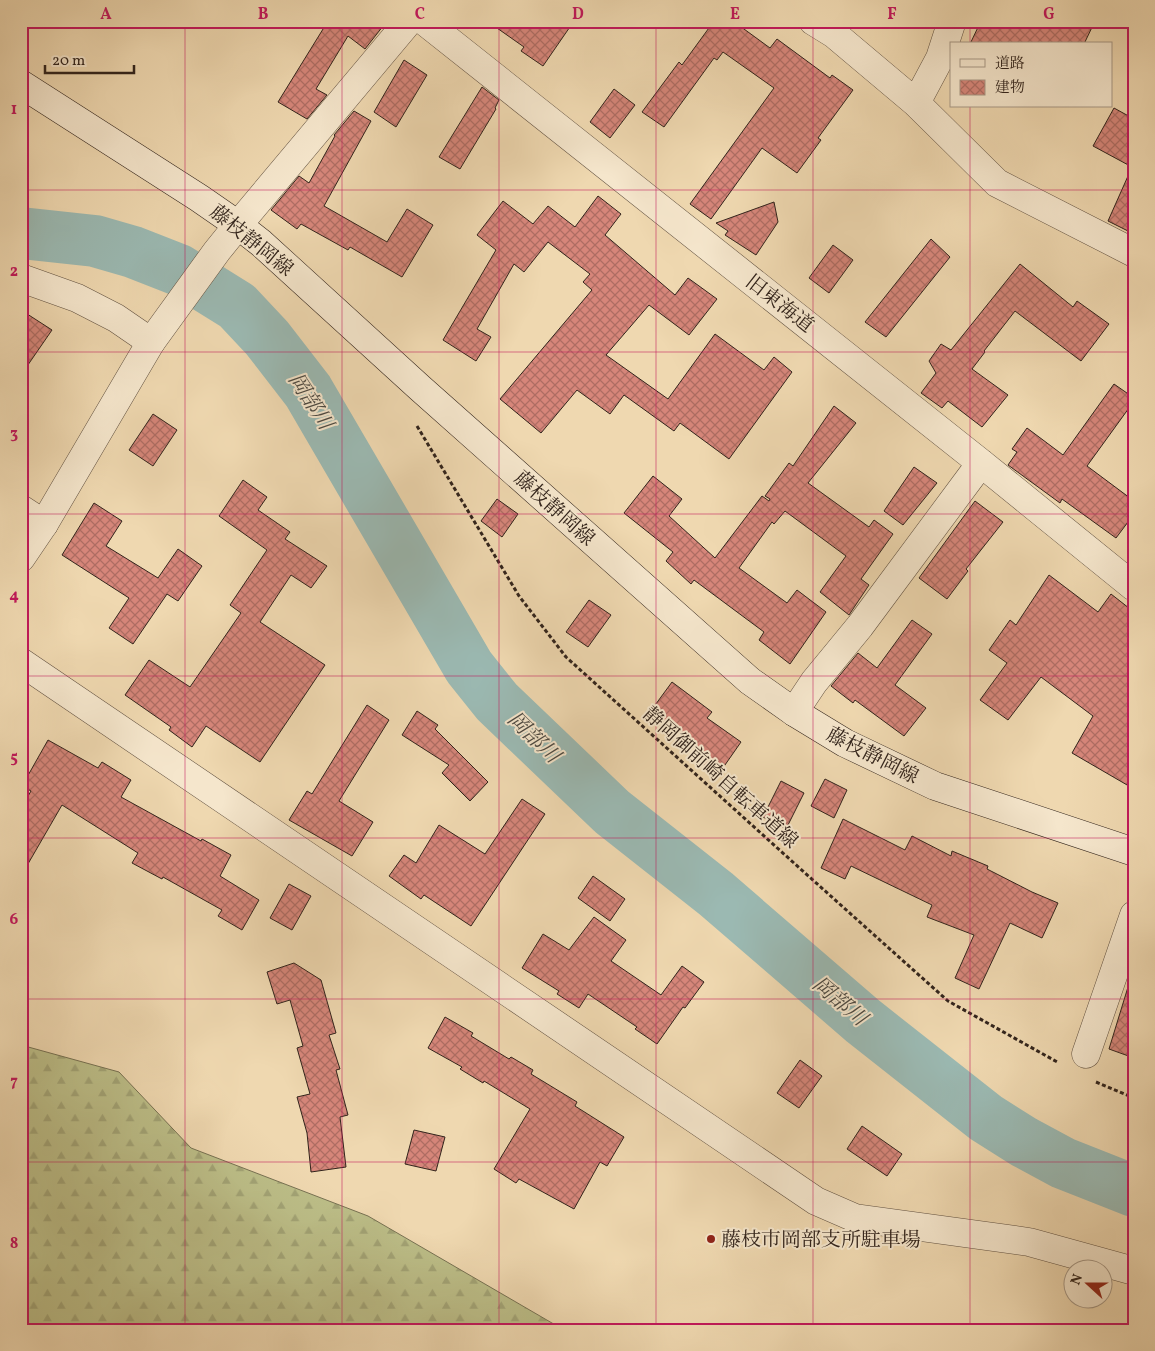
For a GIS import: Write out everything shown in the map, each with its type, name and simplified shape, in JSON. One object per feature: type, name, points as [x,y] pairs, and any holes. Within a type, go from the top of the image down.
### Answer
[{"type":"street","points":[[21,558],[44,524],[151,342],[217,251],[409,21]]},
{"type":"street","name":"旧東海道","points":[[424,21],[981,462],[1134,587]]},
{"type":"street","points":[[813,21],[834,34],[916,103],[997,184],[1134,253]]},
{"type":"street","points":[[916,103],[940,58],[952,21]]},
{"type":"street","name":"藤枝静岡線","points":[[21,84],[199,198],[261,243],[420,388],[750,680],[794,712],[845,743],[935,786],[1134,852]]},
{"type":"street","points":[[21,278],[77,298],[116,318],[151,342]]},
{"type":"street","points":[[794,712],[814,682],[860,626],[981,462]]},
{"type":"street","points":[[21,509],[44,524]]},
{"type":"street","points":[[21,662],[816,1201],[855,1218],[1029,1242],[1134,1271]]},
{"type":"street","points":[[1086,1054],[1134,915]]},
{"type":"path","name":"静岡御前崎自転車道線","points":[[414,421],[519,596],[566,657],[948,1001],[1060,1064]]},
{"type":"path","points":[[1094,1081],[1134,1098]]},
{"type":"green space","points":[[21,1045],[119,1072],[191,1148],[368,1216],[564,1330],[21,1330]]},
{"type":"building","points":[[328,21],[387,21],[365,49],[348,36],[316,89],[327,95],[307,119],[278,102]]},
{"type":"building","points":[[487,21],[574,21],[543,66],[521,51],[524,47]]},
{"type":"building","points":[[714,21],[733,21],[770,48],[777,39],[830,78],[832,75],[853,90],[818,138],[821,140],[797,173],[762,148],[711,219],[690,204],[774,88],[723,52],[717,60],[714,58],[664,127],[642,112],[679,62],[682,65]]},
{"type":"building","points":[[981,21],[1095,21],[1085,42],[971,42]]},
{"type":"building","points":[[404,60],[427,75],[396,127],[374,112]]},
{"type":"building","points":[[482,87],[499,100],[496,109],[460,169],[439,157]]},
{"type":"building","points":[[614,89],[635,105],[610,138],[590,122]]},
{"type":"building","points":[[1114,108],[1134,119],[1134,234],[1108,221],[1132,167],[1093,146]]},
{"type":"building","points":[[354,111],[371,121],[324,206],[387,242],[407,209],[433,225],[402,277],[350,247],[348,250],[301,224],[297,229],[271,210],[299,176],[309,183],[334,135]]},
{"type":"building","points":[[598,196],[621,214],[605,235],[675,295],[688,278],[717,299],[689,335],[649,305],[606,355],[668,399],[715,334],[764,370],[774,357],[792,372],[729,459],[680,423],[674,431],[624,395],[610,414],[577,390],[541,433],[500,399],[592,290],[583,282],[590,274],[548,242],[524,272],[514,264],[477,329],[491,337],[476,361],[443,340],[496,250],[477,235],[503,201],[533,224],[548,206],[575,227]]},
{"type":"building","points":[[774,202],[778,222],[756,255],[725,235],[728,231],[716,223]]},
{"type":"building","points":[[931,239],[950,257],[886,337],[865,322]]},
{"type":"building","points":[[833,245],[853,260],[829,293],[809,278]]},
{"type":"building","points":[[1020,264],[1073,307],[1077,301],[1109,324],[1081,361],[1015,311],[972,369],[1008,395],[982,427],[948,401],[942,408],[921,393],[936,373],[929,361],[941,344],[951,350]]},
{"type":"building","points":[[21,310],[52,330],[21,375]]},
{"type":"building","points":[[1114,384],[1134,398],[1134,401],[1087,466],[1134,501],[1134,514],[1116,538],[1062,499],[1060,503],[1008,465],[1017,452],[1012,449],[1027,428],[1063,455]]},
{"type":"building","points":[[834,406],[856,423],[808,483],[869,527],[874,520],[893,534],[861,579],[869,585],[849,615],[820,592],[846,556],[785,511],[774,524],[772,522],[739,568],[787,603],[797,590],[826,612],[790,664],[759,640],[764,632],[694,580],[691,584],[666,561],[673,552],[624,513],[653,476],[682,499],[669,516],[715,558],[762,496],[769,501],[770,499],[765,496],[789,463],[793,466]]},
{"type":"building","points":[[153,414],[177,430],[153,466],[129,450]]},
{"type":"building","points":[[914,467],[937,483],[903,525],[884,511]]},
{"type":"building","points":[[243,480],[267,497],[258,510],[290,532],[285,539],[327,566],[311,588],[291,575],[260,622],[325,665],[260,762],[206,726],[192,747],[169,730],[171,727],[125,695],[149,660],[190,687],[241,613],[230,605],[267,550],[219,516]]},
{"type":"building","points":[[497,499],[518,514],[502,537],[481,521]]},
{"type":"building","points":[[975,501],[1003,522],[966,569],[968,571],[947,599],[919,578]]},
{"type":"building","points":[[94,503],[122,521],[106,546],[158,578],[178,549],[202,566],[178,601],[167,594],[133,644],[109,628],[129,598],[62,555]]},
{"type":"building","points":[[1049,575],[1098,612],[1111,594],[1134,612],[1134,789],[1072,753],[1093,716],[1041,677],[1008,720],[980,700],[1007,663],[989,650],[1010,620],[1016,625]]},
{"type":"building","points":[[589,600],[611,615],[588,647],[566,632]]},
{"type":"building","points":[[912,620],[932,634],[895,685],[926,708],[904,736],[855,700],[853,703],[831,686],[858,653],[877,668]]},
{"type":"building","points":[[672,682],[712,712],[707,718],[741,742],[718,775],[697,760],[703,752],[650,712]]},
{"type":"building","points":[[367,705],[389,720],[339,801],[373,822],[352,856],[289,820],[307,791],[312,794]]},
{"type":"building","points":[[417,711],[438,725],[435,729],[488,782],[470,801],[442,773],[449,765],[402,735]]},
{"type":"building","points":[[48,740],[98,768],[102,762],[131,780],[121,797],[201,841],[202,839],[231,855],[220,876],[259,900],[242,930],[218,916],[222,910],[163,877],[162,879],[132,863],[138,853],[62,805],[21,876],[21,808],[31,791],[22,786]]},
{"type":"building","points":[[825,779],[847,790],[834,818],[811,806]]},
{"type":"building","points":[[781,781],[804,793],[786,829],[763,817]]},
{"type":"building","points":[[522,799],[545,814],[471,926],[424,895],[421,899],[389,876],[404,855],[416,863],[439,825],[485,854]]},
{"type":"building","points":[[843,819],[905,850],[912,836],[951,856],[952,851],[988,866],[987,869],[1058,903],[1042,938],[1010,923],[979,989],[955,978],[974,935],[927,917],[932,905],[851,866],[845,879],[821,868]]},
{"type":"building","points":[[593,876],[625,899],[610,921],[578,898]]},
{"type":"building","points":[[289,884],[311,896],[292,930],[270,918]]},
{"type":"building","points":[[594,917],[626,940],[611,961],[661,995],[682,966],[704,982],[685,1008],[683,1007],[657,1044],[635,1029],[637,1027],[588,994],[579,1008],[557,994],[559,991],[522,968],[543,934],[569,950]]},
{"type":"building","points":[[294,963],[321,980],[336,1033],[329,1035],[340,1069],[336,1070],[348,1115],[340,1117],[346,1167],[311,1172],[307,1133],[297,1097],[310,1094],[297,1048],[303,1046],[290,1000],[277,1004],[267,972]]},
{"type":"building","points":[[1128,987],[1134,988],[1134,1058],[1109,1049]]},
{"type":"building","points":[[445,1017],[473,1033],[471,1036],[509,1059],[511,1057],[533,1070],[531,1074],[577,1102],[575,1106],[624,1137],[607,1166],[600,1162],[574,1209],[519,1179],[516,1183],[494,1169],[530,1109],[484,1081],[483,1083],[460,1069],[462,1067],[428,1048]]},
{"type":"building","points":[[800,1060],[822,1076],[799,1108],[777,1093]]},
{"type":"building","points":[[862,1126],[902,1154],[887,1176],[847,1149]]},
{"type":"building","points":[[414,1130],[445,1137],[436,1171],[405,1164]]},
{"type":"waterway","name":"岡部川","points":[[21,233],[95,241],[133,252],[179,270],[237,306],[267,338],[308,391],[469,667],[497,702],[612,812],[716,894],[863,1021],[986,1118],[1024,1142],[1063,1163],[1134,1191]]},
{"type":"place","name":"藤枝市岡部支所駐車場","points":[[711,1239]]}]
